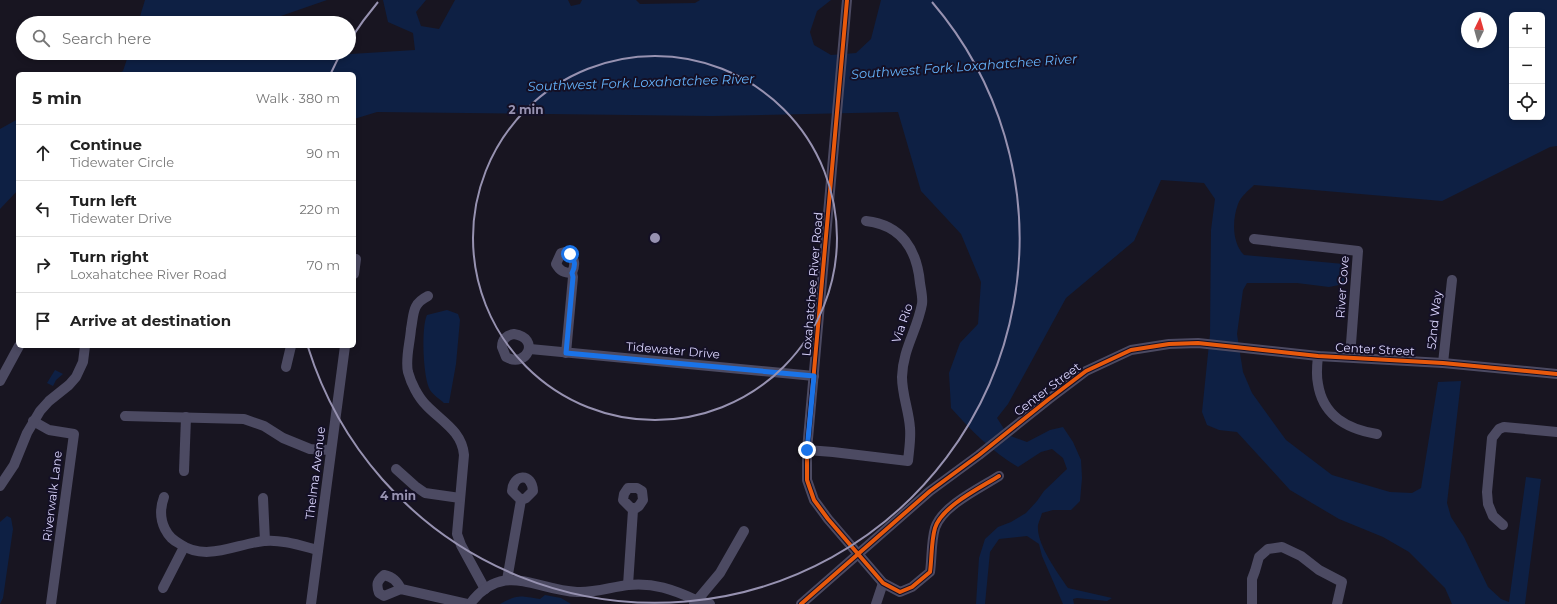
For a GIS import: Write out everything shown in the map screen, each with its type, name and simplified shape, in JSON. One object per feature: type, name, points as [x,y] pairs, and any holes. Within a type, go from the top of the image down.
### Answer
[{"type":"street","name":"Loxahatchee River Road","points":[[847,0],[807,450],[807,480],[814,500],[857,554],[883,583]]},
{"type":"street","name":"Via Rio","points":[[807,450],[908,461],[910,427],[903,391],[902,377],[906,350],[923,302],[919,273],[916,261],[904,238],[896,231],[884,225],[866,221]]},
{"type":"street","name":"River Cove","points":[[1254,239],[1358,251],[1350,357]]},
{"type":"street","points":[[566,353],[573,277],[572,273]]},
{"type":"street","name":"52nd Way","points":[[1443,363],[1452,280]]},
{"type":"street","points":[[428,296],[419,300],[414,311],[408,371],[423,401],[456,433],[462,443],[464,455],[457,534],[461,545],[485,588]]},
{"type":"street","name":"Center Street","points":[[801,604],[930,491],[979,455],[1026,416],[1086,371],[1131,350],[1169,344],[1207,344],[1318,356],[1443,363],[1557,374]]},
{"type":"street","points":[[0,381],[18,348]]},
{"type":"street","points":[[0,486],[14,465],[33,421],[49,401],[69,385],[76,377],[83,362],[85,348]]},
{"type":"street","points":[[286,367],[291,348]]},
{"type":"street","name":"Thelma Avenue","points":[[311,604],[345,348]]},
{"type":"street","name":"Tidewater Drive","points":[[530,349],[814,376]]},
{"type":"street","points":[[1318,356],[1317,376],[1319,389],[1330,412],[1350,427],[1362,432],[1376,434]]},
{"type":"street","points":[[125,416],[244,419],[264,426],[283,438],[310,449],[331,450]]},
{"type":"street","points":[[184,471],[186,417]]},
{"type":"street","name":"Riverwalk Lane","points":[[33,421],[49,430],[74,434],[52,604]]},
{"type":"street","points":[[1503,525],[1493,516],[1487,498],[1492,438],[1499,429],[1504,427],[1557,432]]},
{"type":"street","points":[[396,469],[415,486],[425,492],[460,498]]},
{"type":"street","points":[[876,604],[883,583],[900,592],[912,587],[930,572],[935,528],[941,516],[963,498],[999,476]]},
{"type":"street","points":[[164,497],[161,506],[162,523],[169,537],[184,547],[197,552],[220,551],[264,541],[280,542],[318,550]]},
{"type":"street","points":[[263,498],[264,541]]},
{"type":"street","points":[[507,580],[520,500]]},
{"type":"street","points":[[628,585],[633,510]]},
{"type":"street","points":[[697,603],[720,573],[744,531]]},
{"type":"street","points":[[163,588],[184,547]]},
{"type":"street","points":[[1252,604],[1252,579],[1259,557],[1268,549],[1282,547],[1302,556],[1319,570],[1342,582],[1337,604]]},
{"type":"street","points":[[470,604],[485,588],[507,580],[522,580],[552,589],[579,592],[628,585],[654,585],[680,592],[697,603],[710,604]]},
{"type":"street","points":[[401,589],[467,604]]},
{"type":"water","points":[[145,0],[327,0],[281,16],[140,16]]},
{"type":"water","name":"Southwest Fork Loxahatchee River","points":[[383,0],[426,0],[416,12],[421,26],[439,29],[455,0],[568,0],[571,6],[580,4],[582,0],[636,0],[640,4],[695,3],[700,0],[831,0],[817,11],[810,32],[814,45],[831,55],[856,53],[871,39],[881,0],[1557,0],[1557,146],[1550,147],[1442,201],[1254,185],[1239,201],[1234,224],[1235,238],[1244,255],[1344,264],[1344,284],[1329,287],[1297,283],[1247,283],[1243,290],[1237,334],[1243,372],[1252,393],[1286,440],[1332,475],[1390,492],[1412,493],[1421,488],[1438,382],[1461,381],[1447,503],[1451,517],[1464,537],[1488,587],[1501,599],[1509,602],[1526,477],[1541,479],[1525,604],[1452,604],[1445,588],[1409,552],[1383,537],[1339,519],[1290,490],[1237,432],[1219,430],[1207,425],[1202,412],[1210,334],[1211,230],[1215,199],[1204,183],[1161,180],[1134,241],[1066,298],[1008,404],[997,418],[1008,435],[1027,442],[1050,430],[1063,427],[1073,442],[1081,460],[1082,478],[1080,501],[1071,510],[1053,510],[1042,513],[1038,525],[1040,541],[1048,558],[1068,588],[1112,598],[1107,601],[1077,598],[1073,599],[1074,604],[1063,604],[1042,556],[1039,544],[1027,536],[999,539],[990,552],[985,604],[976,604],[979,558],[985,539],[998,527],[1011,522],[1026,513],[1044,491],[1067,469],[1063,458],[1052,449],[1041,452],[1018,467],[991,448],[951,408],[949,373],[960,343],[978,324],[981,282],[961,234],[921,191],[898,112],[712,116],[377,112],[356,118],[356,72],[121,72],[123,71],[127,60],[356,60],[356,54],[415,50],[413,33],[388,22]]},
{"type":"water","points":[[16,120],[16,192],[0,209],[0,129]]},
{"type":"water","points":[[447,310],[458,314],[460,320],[456,364],[449,403],[444,403],[430,390],[424,364],[423,341],[427,315]]},
{"type":"water","points":[[55,370],[63,374],[56,380],[53,386],[47,383]]},
{"type":"water","points":[[7,516],[11,518],[13,529],[3,598],[0,604],[0,522]]},
{"type":"water","points":[[545,595],[561,598],[571,604],[500,604],[515,597],[540,599]]},
{"type":"cycle path","points":[[847,0],[807,450],[807,480],[814,500],[828,519],[883,583],[900,592],[912,587],[930,572],[935,528],[945,512],[962,498],[999,476]]},
{"type":"cycle path","points":[[801,604],[930,491],[979,455],[1049,399],[1086,371],[1131,350],[1169,344],[1198,343],[1318,356],[1443,363],[1557,374]]},
{"type":"route","points":[[570,254],[574,260],[574,268],[572,273],[573,277],[566,353],[814,376],[807,450]]}]
